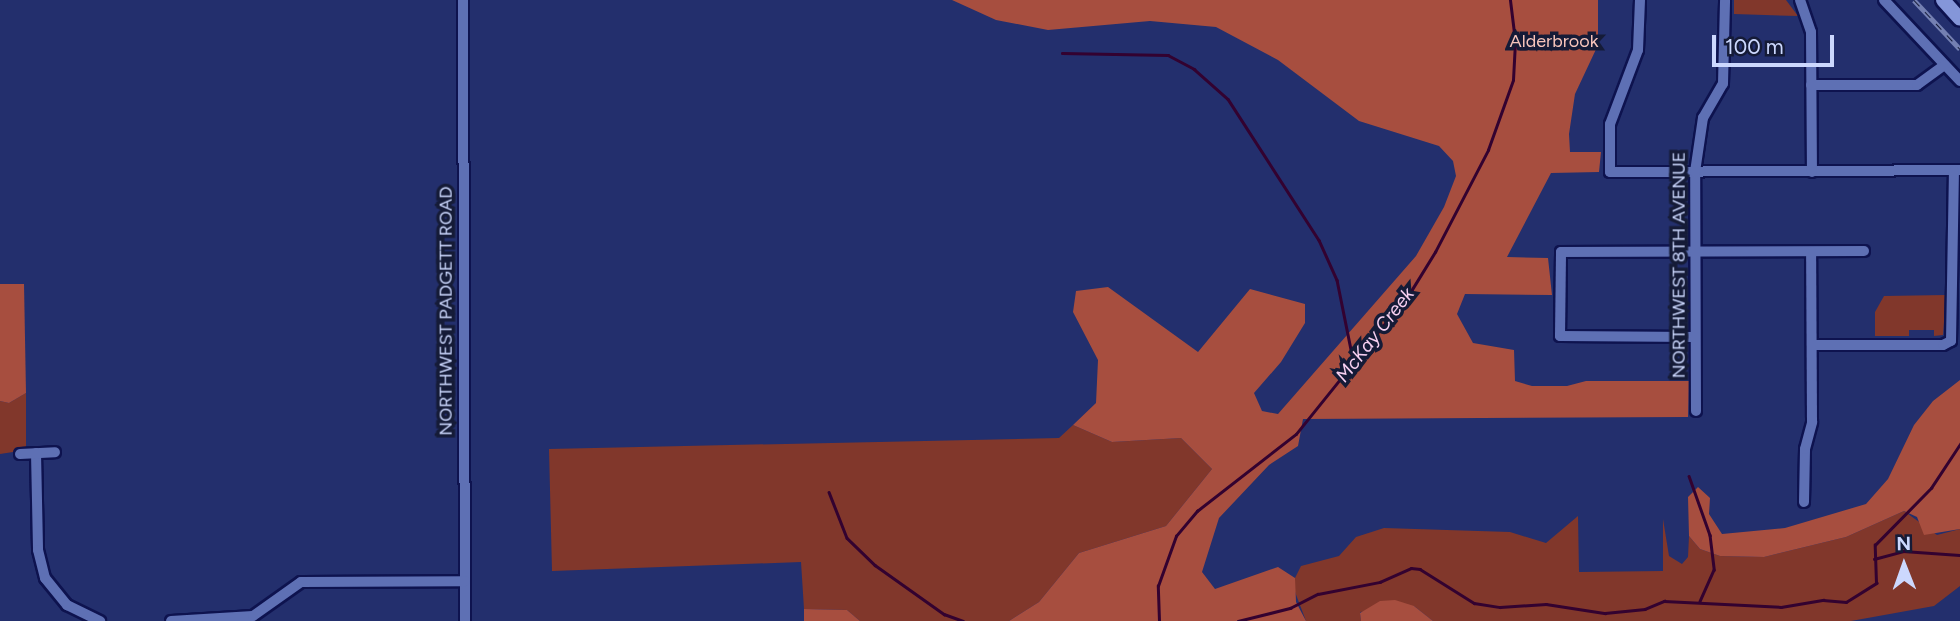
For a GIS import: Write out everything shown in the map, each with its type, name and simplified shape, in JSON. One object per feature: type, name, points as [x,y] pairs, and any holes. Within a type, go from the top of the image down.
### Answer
[{"type":"main road","points":[[1942,0],[1960,19]]},
{"type":"street","name":"NORTHWEST PADGETT ROAD","points":[[463,0],[465,621]]},
{"type":"street","points":[[1640,0],[1638,50],[1610,124],[1610,172],[1957,170],[1957,254],[1951,341],[1943,345],[1812,345]]},
{"type":"street","name":"NORTHWEST 8TH AVENUE","points":[[1696,411],[1695,172],[1703,118],[1723,84],[1725,0]]},
{"type":"street","points":[[1800,0],[1810,18],[1812,172]]},
{"type":"street","points":[[1884,0],[1960,81]]},
{"type":"street","points":[[1811,85],[1917,85],[1945,65]]},
{"type":"street","points":[[1695,337],[1560,336],[1561,253],[1864,251]]},
{"type":"street","points":[[1804,502],[1805,449],[1812,422],[1811,252]]},
{"type":"street","points":[[36,453],[38,550],[45,578],[66,605],[100,621]]},
{"type":"street","points":[[20,454],[55,453]]},
{"type":"street","points":[[171,621],[253,616],[302,582],[465,581]]},
{"type":"shaded area","points":[[1734,0],[1786,0],[1798,16],[1734,14]]},
{"type":"shaded area","points":[[1946,295],[1943,335],[1934,336],[1934,330],[1909,330],[1909,336],[1875,336],[1875,312],[1884,296]]},
{"type":"shaded area","points":[[26,393],[26,450],[0,454],[0,401],[9,403]]},
{"type":"shaded area","points":[[1073,425],[1112,442],[1181,438],[1212,469],[1166,526],[1079,553],[1039,602],[1009,621],[860,621],[847,610],[804,609],[801,562],[552,571],[549,449],[1059,438]]},
{"type":"shaded area","points":[[1904,511],[1937,535],[1960,529],[1960,586],[1934,606],[1851,621],[1433,621],[1414,606],[1360,612],[1361,621],[1306,621],[1292,584],[1301,566],[1339,556],[1356,537],[1384,528],[1510,532],[1546,543],[1578,516],[1579,572],[1663,571],[1663,519],[1669,556],[1682,564],[1688,557],[1689,536],[1700,549],[1720,556],[1764,557],[1846,537]]},
{"type":"green space","name":"Alderbrook","points":[[952,0],[1598,0],[1598,45],[1575,94],[1569,134],[1570,152],[1601,152],[1599,172],[1551,173],[1507,257],[1548,258],[1552,295],[1465,294],[1457,314],[1473,343],[1514,350],[1515,381],[1532,386],[1567,386],[1586,381],[1689,381],[1688,417],[1303,419],[1298,446],[1269,465],[1219,518],[1202,572],[1215,589],[1278,567],[1295,578],[1296,602],[1306,621],[1009,621],[1039,602],[1079,553],[1166,526],[1212,469],[1181,438],[1112,442],[1073,425],[1096,403],[1098,360],[1073,312],[1076,291],[1108,287],[1198,352],[1250,289],[1305,304],[1305,323],[1281,362],[1254,393],[1262,411],[1278,414],[1416,256],[1444,207],[1456,176],[1453,161],[1439,146],[1359,121],[1278,60],[1216,27],[1150,21],[1048,30],[996,20]]},
{"type":"green space","points":[[0,284],[24,284],[26,393],[9,403],[0,401]]},
{"type":"green space","points":[[1960,380],[1960,529],[1924,535],[1917,517],[1904,511],[1846,537],[1764,557],[1720,556],[1700,549],[1689,536],[1688,497],[1698,487],[1710,498],[1709,514],[1722,534],[1785,528],[1866,504],[1888,479],[1914,425],[1933,401]]},
{"type":"green space","points":[[1395,600],[1414,606],[1433,621],[1361,621],[1360,613],[1380,601]]},
{"type":"green space","points":[[804,609],[847,610],[860,621],[804,621]]},
{"type":"waterway","name":"McKay Creek","points":[[1159,621],[1158,586],[1176,536],[1197,511],[1296,434],[1411,291],[1435,252],[1488,150],[1513,80],[1515,41],[1510,0]]},
{"type":"waterway","points":[[1062,53],[1168,55],[1194,69],[1228,99],[1319,240],[1337,280],[1354,364]]},
{"type":"waterway","points":[[1238,621],[1290,608],[1318,594],[1380,582],[1411,568],[1420,569],[1474,603],[1500,607],[1546,604],[1605,613],[1645,609],[1664,601],[1781,607],[1823,600],[1846,602],[1876,583],[1875,545],[1931,488],[1960,444]]},
{"type":"waterway","points":[[1689,476],[1710,535],[1714,570],[1700,601]]},
{"type":"waterway","points":[[829,492],[847,538],[875,565],[944,614],[963,621]]},
{"type":"waterway","points":[[1874,559],[1903,551],[1960,555]]},
{"type":"railway","points":[[1914,0],[1960,49]]}]
